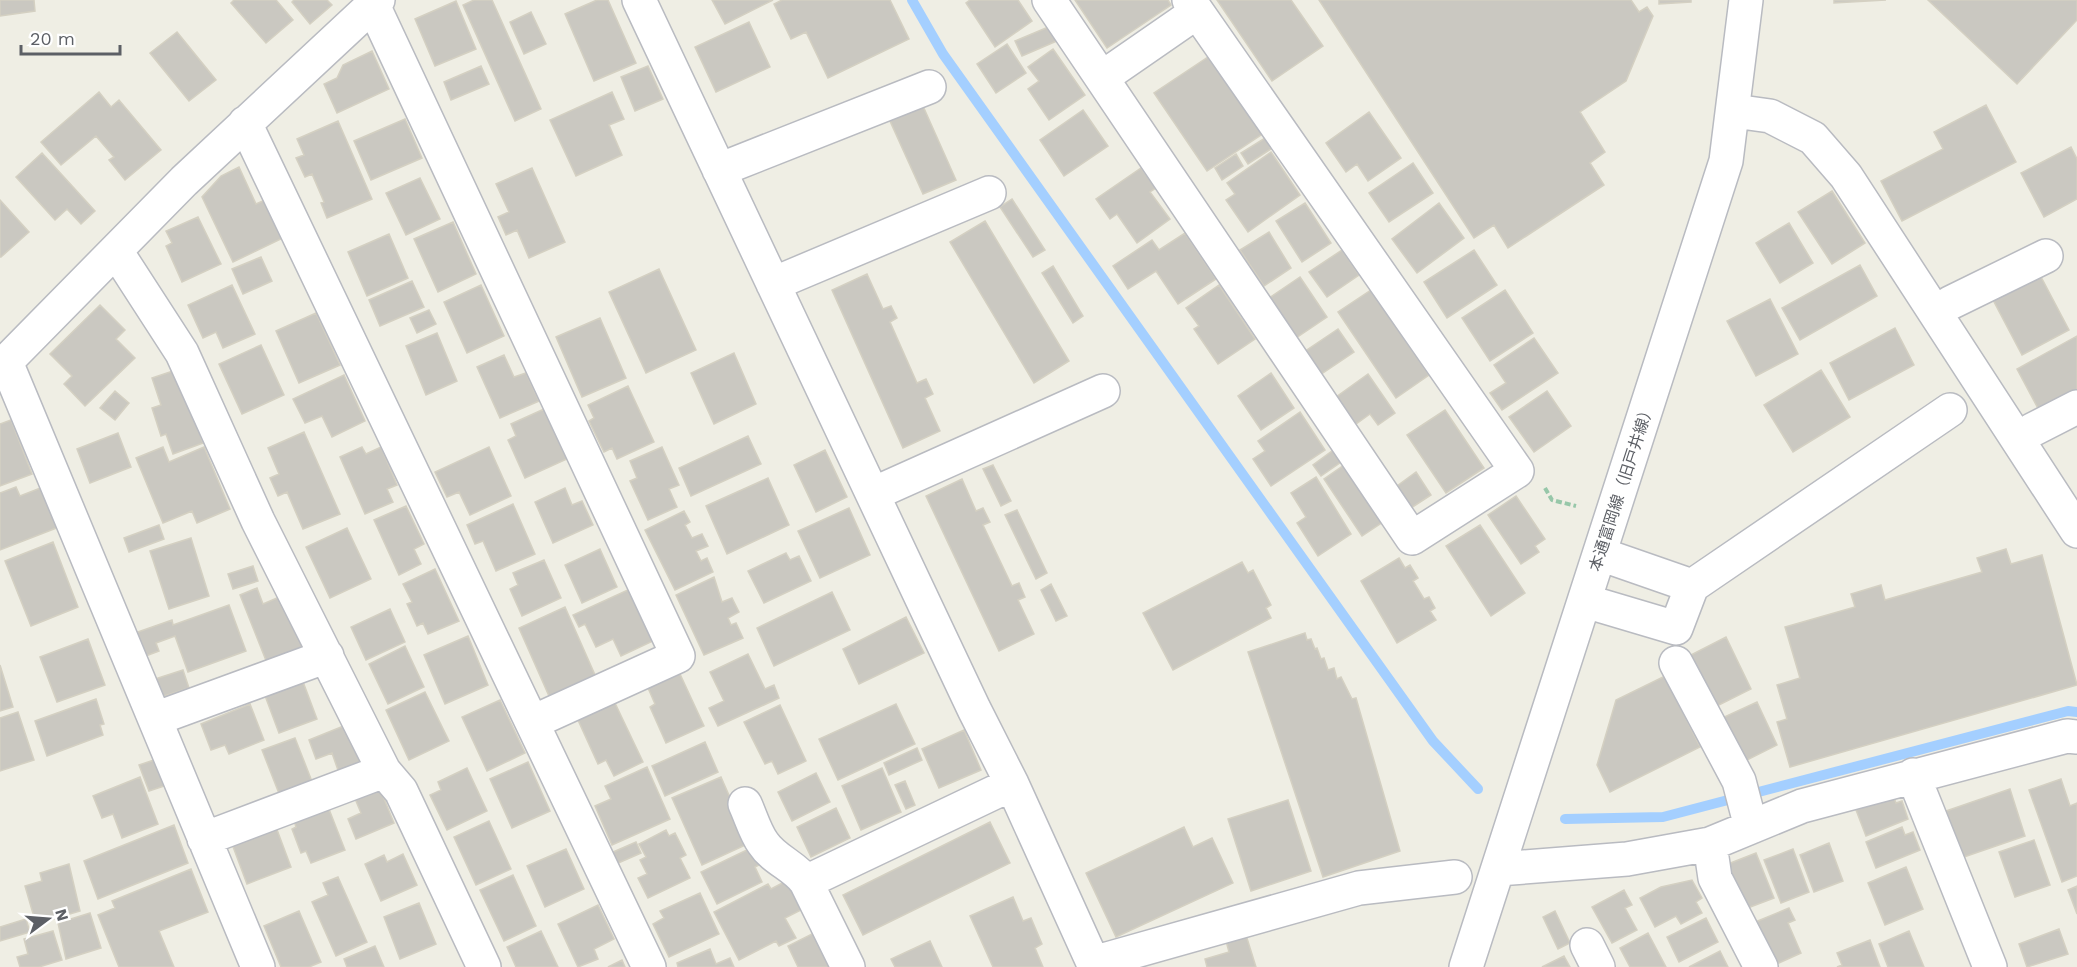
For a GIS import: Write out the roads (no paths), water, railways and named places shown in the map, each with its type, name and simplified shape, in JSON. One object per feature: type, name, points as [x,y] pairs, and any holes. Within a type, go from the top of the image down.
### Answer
[{"type":"street","points":[[639,0],[1012,784],[1094,965],[1359,888],[1455,877]]},
{"type":"street","points":[[1049,0],[1412,538],[1517,471],[1193,6],[1103,77]]},
{"type":"street","name":"本通富岡線（旧戸井線）","points":[[1466,967],[1726,161],[1746,0]]},
{"type":"street","points":[[258,967],[155,719],[3,365],[245,123],[376,2],[678,656],[533,722]]},
{"type":"street","points":[[719,170],[929,87]]},
{"type":"street","points":[[1734,111],[1770,116],[1813,138],[1846,176],[2077,531]]},
{"type":"street","points":[[245,123],[650,967]]},
{"type":"street","points":[[773,284],[989,193]]},
{"type":"street","points":[[116,251],[182,353],[258,521],[384,771],[401,791],[484,967]]},
{"type":"street","points":[[1950,303],[2046,256]]},
{"type":"street","points":[[873,494],[1103,390]]},
{"type":"street","points":[[2032,430],[2077,407]]},
{"type":"street","points":[[1585,601],[1676,628],[1692,586],[1950,410]]},
{"type":"street","points":[[1600,554],[1692,586]]},
{"type":"street","points":[[155,719],[327,656]]},
{"type":"street","points":[[1676,663],[1739,781],[1750,822]]},
{"type":"street","points":[[1498,869],[1627,859],[1710,844],[1750,822],[1914,775],[2067,736],[2077,737]]},
{"type":"street","points":[[204,839],[384,771]]},
{"type":"street","points":[[1914,775],[1990,967]]},
{"type":"street","points":[[806,882],[1012,784]]},
{"type":"street","points":[[745,804],[764,844],[786,865],[799,872],[806,882],[848,967]]},
{"type":"street","points":[[1710,844],[1715,878],[1761,967]]},
{"type":"waterway","points":[[912,0],[943,54],[1433,741],[1478,789]]},
{"type":"waterway","points":[[1565,819],[1663,817],[2068,711],[2077,712]]}]
